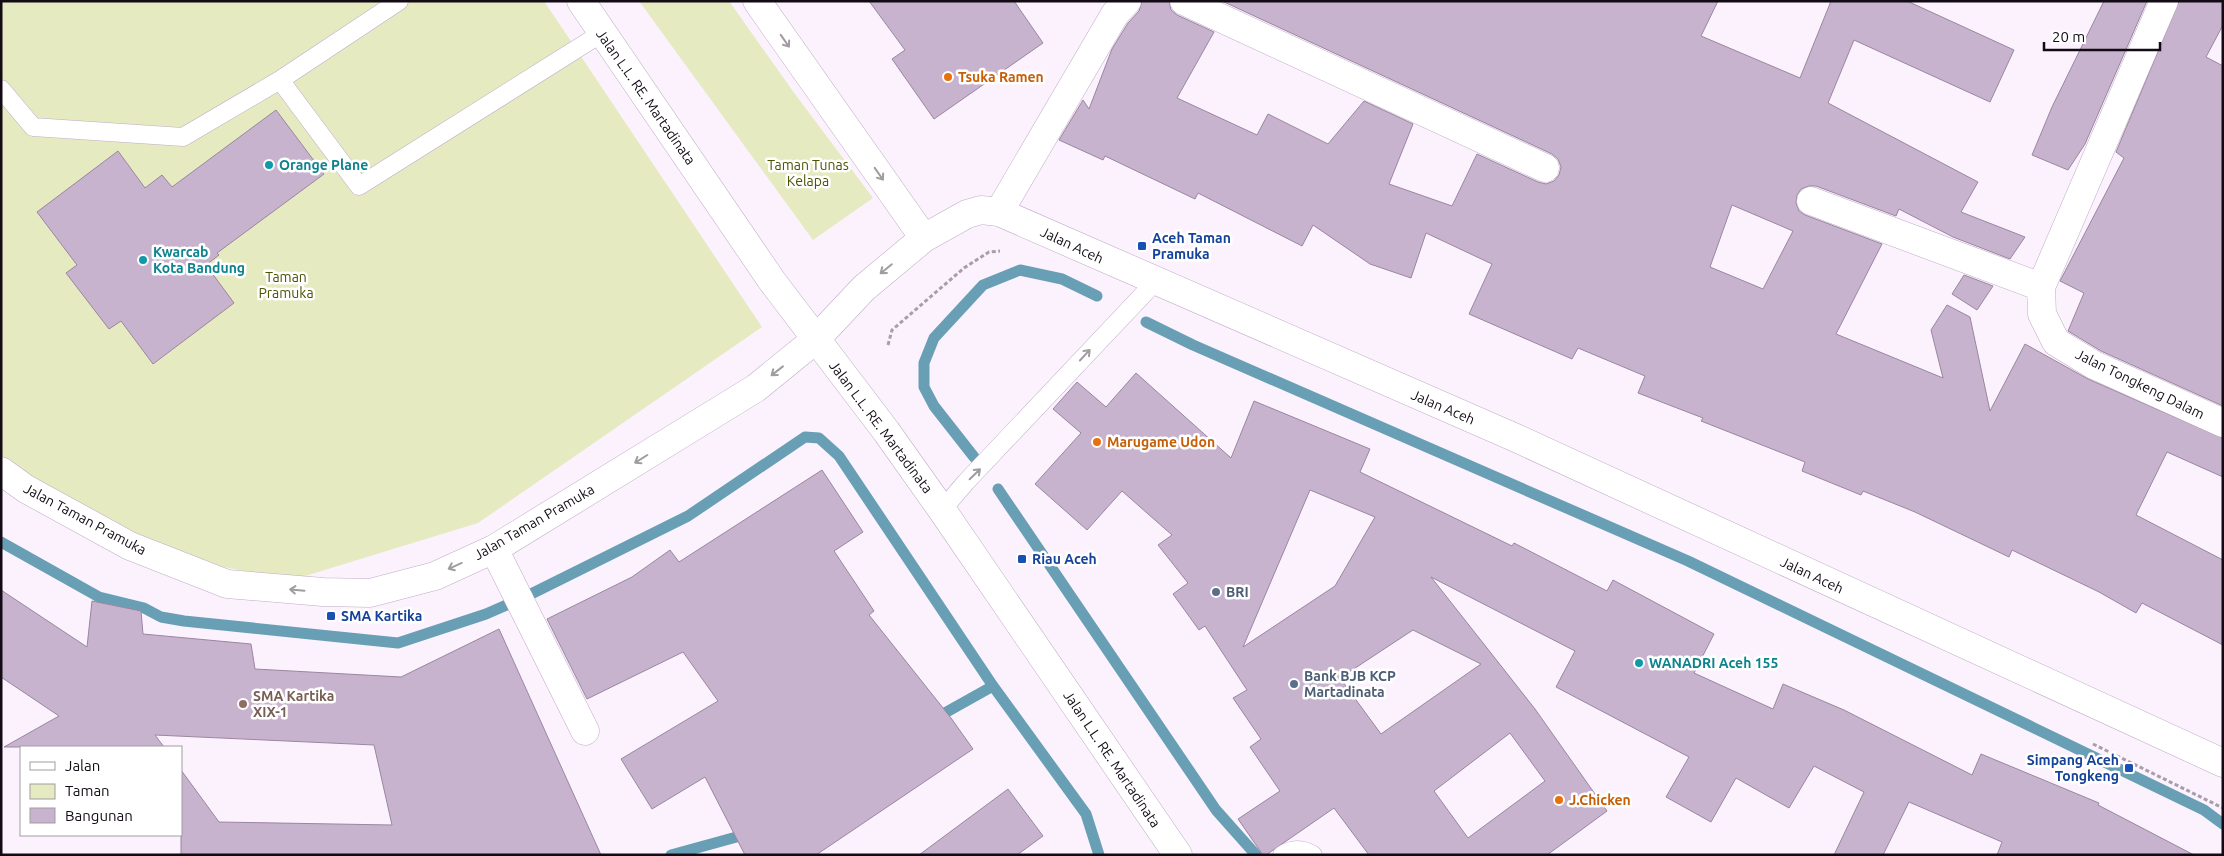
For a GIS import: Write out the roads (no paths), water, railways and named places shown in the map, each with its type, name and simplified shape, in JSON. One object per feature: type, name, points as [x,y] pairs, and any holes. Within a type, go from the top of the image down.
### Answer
[{"type":"main road","name":"Jalan L.L. RE. Martadinata","points":[[581,1],[772,281],[886,431],[942,510],[1178,855]]},
{"type":"main road","points":[[757,1],[924,238]]},
{"type":"main road","points":[[999,212],[1115,14],[1127,1]]},
{"type":"main road","points":[[1184,1],[1545,168]]},
{"type":"main road","points":[[1812,201],[2040,287],[2164,1]]},
{"type":"main road","name":"Jalan Aceh","points":[[924,238],[967,214],[981,210],[999,212],[1155,282],[1516,438],[2223,763]]},
{"type":"main road","name":"Jalan Taman Pramuka","points":[[1,471],[26,489],[130,546],[228,584],[323,592],[370,593],[435,576],[494,549],[756,388],[815,340],[864,288],[924,238]]},
{"type":"main road","name":"Jalan Tongkeng Dalam","points":[[2040,287],[2042,314],[2056,342],[2094,365],[2223,423]]},
{"type":"main road","points":[[494,549],[585,731]]},
{"type":"lane","points":[[1,89],[33,127],[183,137],[280,80],[399,1]]},
{"type":"lane","points":[[280,80],[359,186],[602,32]]},
{"type":"lane","points":[[942,510],[966,482],[1155,282]]},
{"type":"lane","points":[[1282,855],[1290,850],[1303,849],[1313,855]]},
{"type":"waterway","points":[[974,457],[934,406],[924,387],[924,363],[934,338],[983,285],[1020,270],[1062,279],[1097,296]]},
{"type":"waterway","points":[[1146,322],[1193,345],[1688,561],[2204,810],[2223,824]]},
{"type":"waterway","points":[[1,542],[99,597],[144,608],[161,617],[398,643],[486,614],[529,595],[688,516],[805,437],[819,438],[839,456],[993,686],[1086,814],[1099,855]]},
{"type":"waterway","points":[[998,489],[1216,810],[1256,855]]},
{"type":"waterway","points":[[934,719],[993,686]]},
{"type":"waterway","points":[[671,855],[751,833]]},
{"type":"place","name":"Tsuka Ramen","points":[[948,77]]},
{"type":"place","name":"Orange Plane","points":[[269,165]]},
{"type":"place","name":"Aceh Taman Pramuka","points":[[1142,246]]},
{"type":"place","name":"Kwarcab Kota Bandung","points":[[143,260]]},
{"type":"place","name":"Marugame Udon","points":[[1097,442]]},
{"type":"place","name":"Riau Aceh","points":[[1022,559]]},
{"type":"place","name":"BRI","points":[[1216,592]]},
{"type":"place","name":"SMA Kartika","points":[[331,616]]},
{"type":"place","name":"WANADRI Aceh 155","points":[[1639,663]]},
{"type":"place","name":"Bank BJB KCP Martadinata","points":[[1294,684]]},
{"type":"place","name":"SMA Kartika XIX-1","points":[[243,704]]},
{"type":"place","name":"Simpang Aceh Tongkeng","points":[[2129,768]]},
{"type":"place","name":"J.Chicken","points":[[1559,800]]},
{"type":"park label","name":"Taman Tunas Kelapa","points":[[808,174]]},
{"type":"park label","name":"Taman Pramuka","points":[[286,286]]}]
